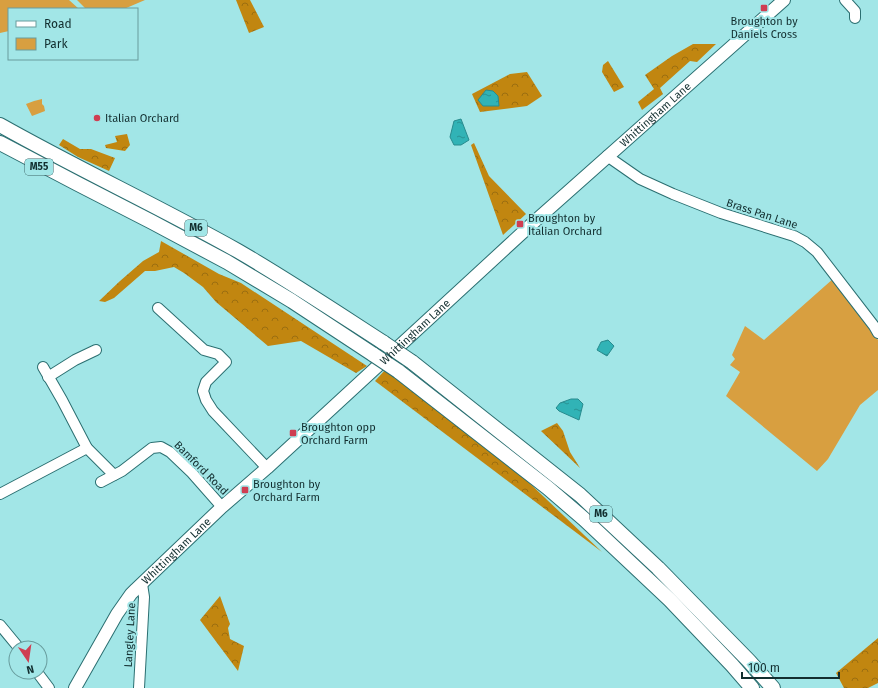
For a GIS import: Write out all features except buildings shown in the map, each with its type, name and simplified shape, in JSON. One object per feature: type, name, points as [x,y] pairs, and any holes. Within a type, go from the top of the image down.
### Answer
[{"type":"highway","name":"M6","points":[[0,125],[238,251],[289,282],[412,362],[580,495],[658,568],[744,656],[772,688]]},
{"type":"highway","name":"M6","points":[[0,143],[226,262],[292,301],[398,371],[548,488],[584,519],[670,600],[752,688]]},
{"type":"highway","name":"M55","points":[[0,149],[78,184]]},
{"type":"main road","name":"Whittingham Lane","points":[[75,688],[131,594],[222,507],[267,468],[534,222],[784,0]]},
{"type":"street","points":[[845,0],[855,11],[855,18]]},
{"type":"street","name":"Brass Pan Lane","points":[[607,156],[640,179],[673,194],[722,213],[794,236],[805,242],[816,252],[878,333]]},
{"type":"street","points":[[158,308],[204,350],[218,354],[226,362],[206,382],[203,391],[206,400],[213,411],[267,468]]},
{"type":"street","points":[[48,376],[74,360],[96,350]]},
{"type":"street","points":[[43,367],[87,448],[114,475]]},
{"type":"street","name":"Bamford Road","points":[[100,482],[122,471],[152,448],[161,447],[170,452],[192,473],[222,507]]},
{"type":"street","points":[[0,494],[87,448]]},
{"type":"street","name":"Langley Lane","points":[[138,688],[144,597],[142,584]]},
{"type":"street","points":[[0,625],[12,640]]},
{"type":"green space","points":[[0,0],[69,0],[78,8],[8,8],[8,31],[0,33]]},
{"type":"green space","points":[[77,0],[145,0],[126,8],[85,8]]},
{"type":"green space","points":[[236,0],[250,0],[264,27],[249,33]]},
{"type":"green space","points":[[693,44],[716,44],[697,62],[690,61],[660,88],[663,94],[642,110],[638,102],[654,89],[645,75],[672,56]]},
{"type":"green space","points":[[608,61],[624,87],[614,92],[602,72],[603,65]]},
{"type":"green space","points":[[527,72],[542,96],[527,106],[480,112],[472,94],[510,74]]},
{"type":"green space","points":[[42,99],[42,104],[45,111],[32,116],[26,104]]},
{"type":"green space","points":[[127,134],[130,145],[125,151],[106,148],[105,145],[117,142],[115,136]]},
{"type":"green space","points":[[63,139],[80,149],[91,149],[115,158],[109,171],[78,157],[59,145]]},
{"type":"green space","points":[[474,143],[489,176],[526,214],[503,235],[471,145]]},
{"type":"green space","points":[[161,241],[219,274],[241,283],[367,366],[356,373],[301,341],[268,346],[216,302],[203,287],[174,267],[155,271],[145,271],[114,298],[105,302],[99,301],[143,261],[159,252]]},
{"type":"green space","points":[[834,278],[878,340],[878,390],[860,405],[828,459],[817,471],[726,396],[740,372],[730,365],[735,359],[732,355],[745,326],[764,340]]},
{"type":"green space","points":[[385,370],[504,459],[602,552],[375,381]]},
{"type":"green space","points":[[557,423],[563,431],[570,452],[580,468],[541,431]]},
{"type":"green space","points":[[220,596],[230,624],[228,628],[230,639],[244,646],[238,671],[200,620]]},
{"type":"green space","points":[[878,638],[878,683],[868,688],[844,688],[836,673]]},
{"type":"water","points":[[486,90],[493,91],[498,96],[499,106],[483,106],[478,100]]},
{"type":"water","points":[[461,119],[469,140],[461,145],[454,145],[450,137],[454,121]]},
{"type":"water","points":[[608,340],[614,346],[607,356],[597,350],[601,342]]},
{"type":"water","points":[[571,399],[578,399],[583,404],[579,420],[559,411],[556,408],[560,403]]},
{"type":"place","name":"Broughton by Daniels Cross","points":[[764,8]]},
{"type":"place","name":"Italian Orchard","points":[[97,118]]},
{"type":"place","name":"Broughton by Italian Orchard","points":[[520,224]]},
{"type":"place","name":"Broughton opp Orchard Farm","points":[[293,433]]},
{"type":"place","name":"Broughton by Orchard Farm","points":[[245,490]]}]
